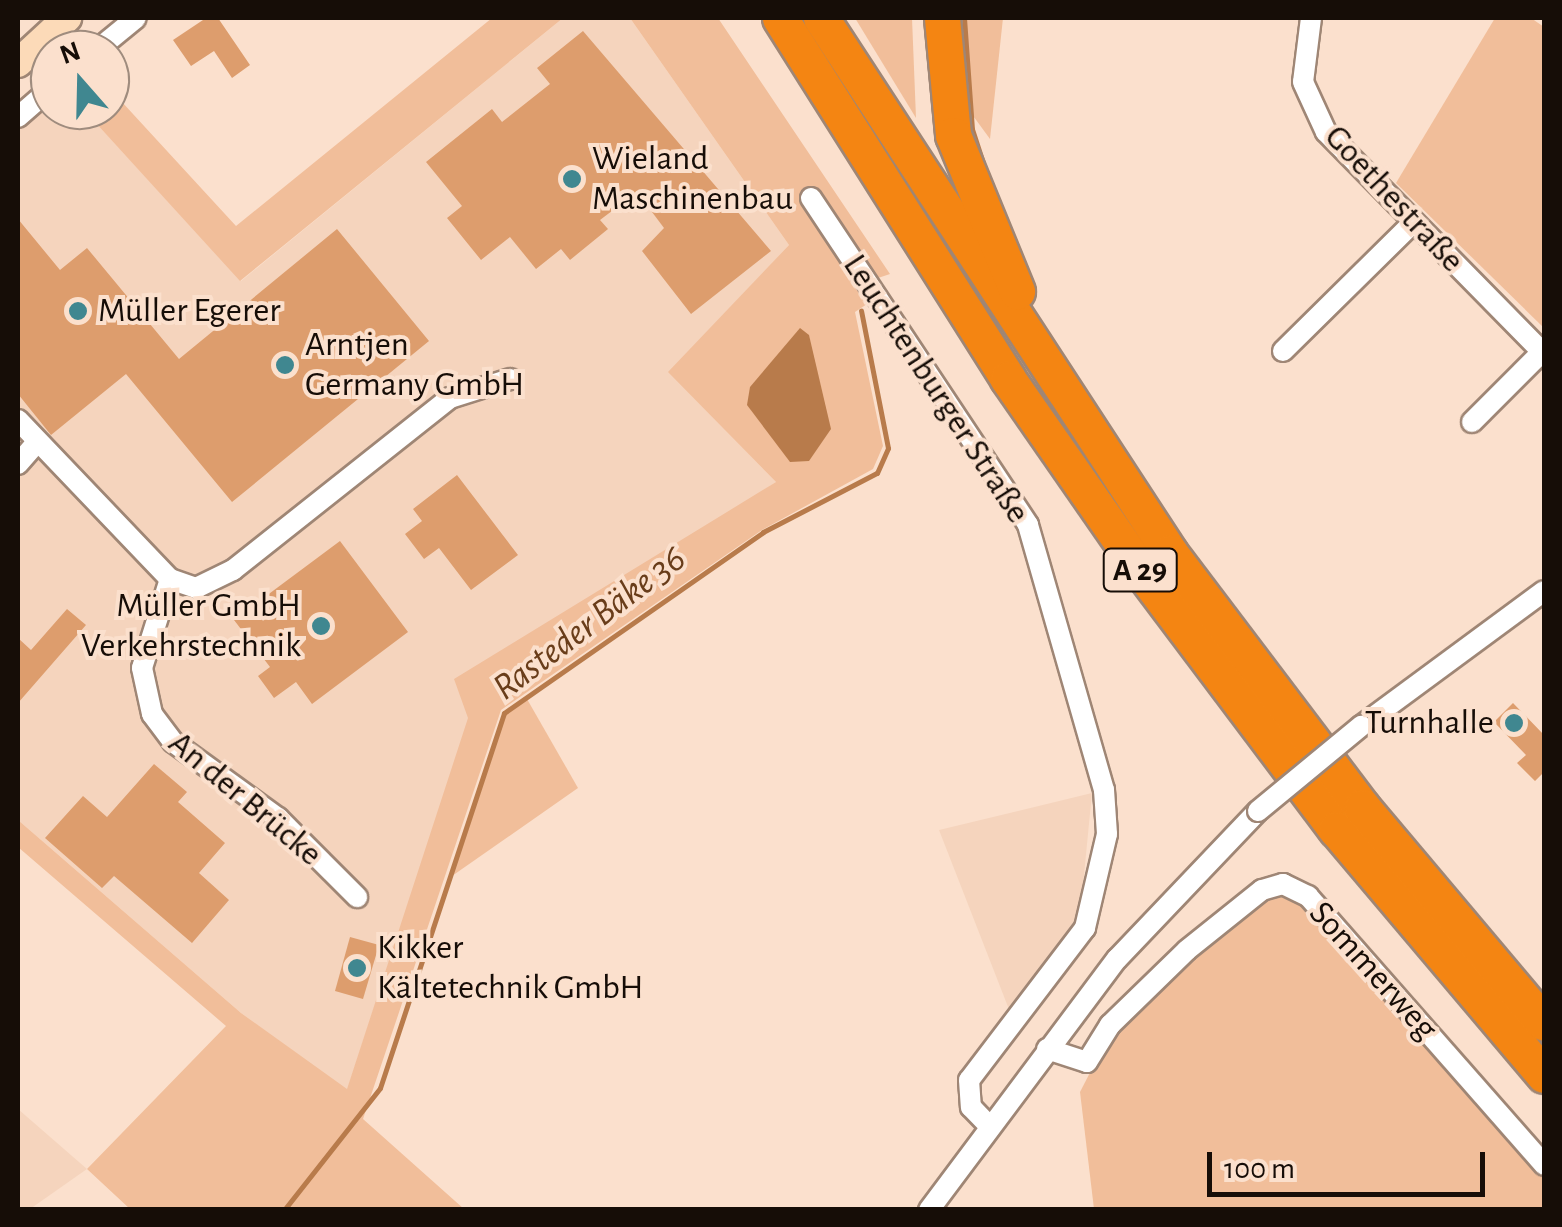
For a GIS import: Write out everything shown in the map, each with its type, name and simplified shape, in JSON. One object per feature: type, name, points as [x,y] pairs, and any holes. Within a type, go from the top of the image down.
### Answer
[{"type":"highway","name":"A 29","points":[[780,18],[998,364],[1142,572],[1336,829],[1544,1075]]},
{"type":"highway","name":"A 29","points":[[821,18],[1170,552],[1362,807],[1544,1023]]},
{"type":"highway","points":[[942,18],[945,91],[970,193],[1031,315],[1162,511],[1170,552]]},
{"type":"main road","points":[[18,63],[66,18]]},
{"type":"street","name":"Goethestraße","points":[[1311,18],[1302,56],[1312,108],[1412,224],[1543,353]]},
{"type":"street","name":"Leuchtenburger Straße","points":[[811,198],[1028,525],[1104,790],[1107,834],[1085,928],[969,1080],[971,1106],[990,1126]]},
{"type":"street","points":[[1283,351],[1412,224]]},
{"type":"street","points":[[1472,422],[1543,353]]},
{"type":"street","points":[[18,420],[170,579],[196,588],[233,570],[450,398],[510,378]]},
{"type":"street","points":[[18,464],[36,443]]},
{"type":"street","name":"An der Brücke","points":[[170,579],[142,668],[152,714],[174,742],[278,818],[357,896]]},
{"type":"street","points":[[929,1210],[1117,959],[1258,811],[1361,726],[1544,591]]},
{"type":"street","name":"Sommerweg","points":[[1048,1048],[1087,1062],[1110,1026],[1186,950],[1262,890],[1284,884],[1308,896],[1544,1165]]},
{"type":"shaded area","points":[[492,18],[563,18],[240,281],[102,130],[130,130],[130,111],[236,226]]},
{"type":"shaded area","points":[[563,18],[630,18],[789,245],[669,372],[776,482],[667,553],[469,718],[347,1090],[241,1013],[18,820],[18,477],[47,443],[18,406],[18,126],[30,115],[30,130],[102,130],[241,281]]},
{"type":"shaded area","points":[[630,18],[718,18],[890,274],[860,284],[870,302],[855,312],[883,446],[873,469],[762,530],[501,710],[363,1119],[464,1209],[130,1209],[87,1169],[226,1026],[18,847],[18,820],[241,1013],[347,1089],[468,718],[454,679],[776,482],[668,372],[789,245]]},
{"type":"shaded area","points":[[855,18],[912,18],[916,118]]},
{"type":"shaded area","points":[[964,18],[1003,18],[990,139],[971,113]]},
{"type":"shaded area","points":[[1495,18],[1531,18],[1544,27],[1544,328],[1396,183]]},
{"type":"shaded area","points":[[800,328],[809,335],[831,429],[809,461],[790,462],[747,405],[750,387]]},
{"type":"shaded area","points":[[527,699],[578,788],[452,876],[506,714]]},
{"type":"shaded area","points":[[1092,793],[1080,916],[1010,1012],[939,830]]},
{"type":"shaded area","points":[[1289,893],[1544,1173],[1544,1209],[1094,1209],[1080,1092],[1113,1028],[1258,897]]},
{"type":"shaded area","points":[[18,1109],[87,1169],[30,1209],[18,1209]]},
{"type":"building","points":[[206,18],[218,18],[250,65],[232,78],[214,51],[191,66],[173,40]]},
{"type":"building","name":"Wieland Maschinenbau","points":[[583,31],[771,251],[691,314],[642,251],[664,228],[637,192],[600,220],[608,229],[570,260],[561,249],[536,269],[510,237],[481,260],[447,218],[462,206],[426,162],[492,109],[502,122],[550,84],[537,68]]},
{"type":"building","name":"Arntjen Germany GmbH","points":[[18,219],[60,270],[87,248],[179,359],[337,229],[429,341],[232,502],[126,374],[51,435],[18,394]]},
{"type":"building","points":[[457,475],[518,555],[471,590],[439,548],[424,559],[405,534],[422,521],[413,509]]},
{"type":"building","name":"Müller GmbH Verkehrstechnik","points":[[340,541],[408,632],[312,704],[296,682],[274,698],[258,676],[270,667],[234,620]]},
{"type":"building","points":[[67,609],[86,625],[18,703],[18,638],[31,650]]},
{"type":"building","points":[[1513,703],[1544,735],[1544,772],[1535,781],[1517,763],[1526,755],[1494,722]]},
{"type":"building","points":[[154,764],[187,792],[178,802],[225,843],[199,873],[229,900],[192,943],[114,876],[102,888],[45,838],[83,796],[107,817]]},
{"type":"building","name":"Kikker Kältetechnik GmbH","points":[[350,937],[379,945],[363,999],[335,991]]},
{"type":"waterway","points":[[964,18],[972,129],[983,163]]},
{"type":"waterway","name":"Rasteder Bäke 36","points":[[284,1210],[380,1088],[504,713],[763,532],[877,473],[888,448],[861,311]]},
{"type":"place","name":"Wieland Maschinenbau","points":[[572,179]]},
{"type":"place","name":"Müller Egerer","points":[[78,311]]},
{"type":"place","name":"Arntjen Germany GmbH","points":[[285,365]]},
{"type":"place","name":"Müller GmbH Verkehrstechnik","points":[[321,626]]},
{"type":"place","name":"Turnhalle","points":[[1514,723]]},
{"type":"place","name":"Kikker Kältetechnik GmbH","points":[[357,968]]}]
